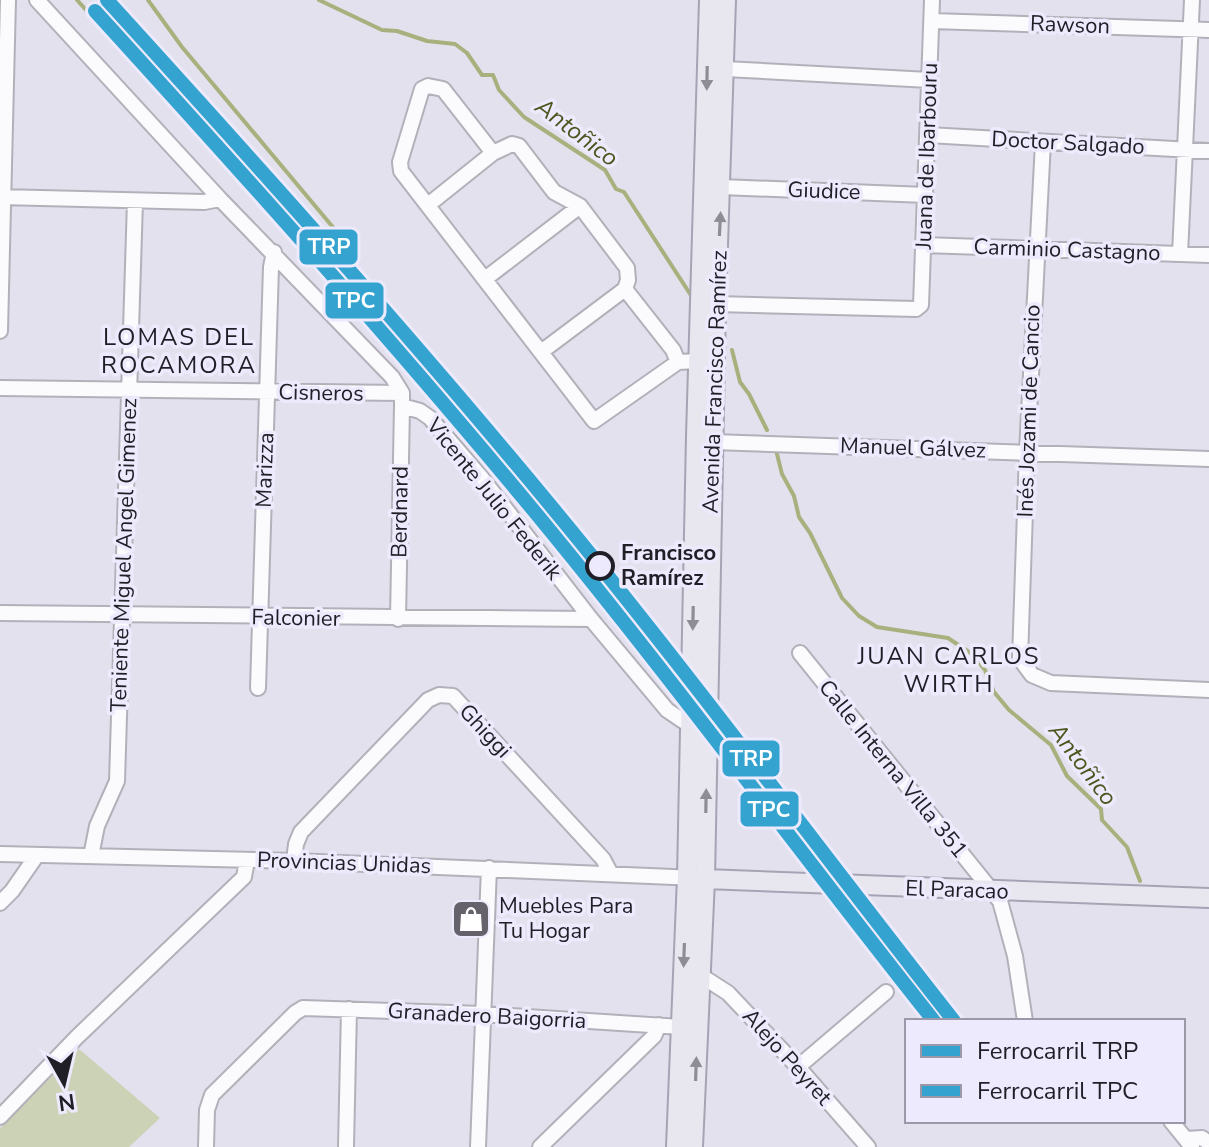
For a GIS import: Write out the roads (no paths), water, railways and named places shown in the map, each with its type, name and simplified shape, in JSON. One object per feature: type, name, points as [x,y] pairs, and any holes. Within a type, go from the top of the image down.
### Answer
[{"type":"main road","name":"Avenida Francisco Ramírez","points":[[693,1147],[700,975],[689,725],[709,0]]},
{"type":"main road","name":"Avenida Francisco Ramírez","points":[[676,1147],[681,1027],[696,878],[726,0]]},
{"type":"main road","name":"El Paracao","points":[[696,878],[1209,898]]},
{"type":"street","points":[[0,331],[8,0]]},
{"type":"street","name":"Vicente Julio Federik","points":[[37,0],[220,199],[392,377],[402,400],[430,418],[481,477],[591,619],[667,710],[689,725]]},
{"type":"street","name":"Juana de Ibarbouru","points":[[716,304],[916,309],[921,305],[932,0]]},
{"type":"street","points":[[1180,254],[1192,0]]},
{"type":"street","name":"Rawson","points":[[932,21],[1209,30]]},
{"type":"street","points":[[725,69],[929,80]]},
{"type":"street","points":[[493,153],[443,89],[428,86],[422,89],[400,166],[594,421],[676,356],[700,330]]},
{"type":"street","name":"Doctor Salgado","points":[[928,135],[1209,151]]},
{"type":"street","name":"Inés Jozami de Cancio","points":[[1043,142],[1020,659],[1032,675],[1051,683],[1209,690]]},
{"type":"street","points":[[428,205],[493,153],[512,144],[519,146],[554,192],[580,206],[627,268],[628,280],[625,289],[541,352]]},
{"type":"street","name":"Giudice","points":[[721,187],[926,195]]},
{"type":"street","points":[[2,197],[204,202],[220,199]]},
{"type":"street","name":"Teniente Miguel Angel Gimenez","points":[[91,856],[97,826],[117,781],[135,201]]},
{"type":"street","points":[[485,279],[580,206]]},
{"type":"street","name":"Carminio Castagno","points":[[924,245],[1209,255]]},
{"type":"street","name":"Marizza","points":[[258,688],[271,267],[274,252]]},
{"type":"street","points":[[625,289],[676,356],[699,361]]},
{"type":"street","name":"Cisneros","points":[[0,388],[267,392],[402,400]]},
{"type":"street","name":"Berdnard","points":[[398,619],[402,400]]},
{"type":"street","name":"Manuel Gálvez","points":[[713,442],[1209,459]]},
{"type":"street","name":"Falconier","points":[[0,613],[591,619]]},
{"type":"street","name":"Calle Interna Villa 351","points":[[800,653],[1000,901],[1015,956],[1025,1019]]},
{"type":"street","name":"Ghiggi","points":[[294,861],[301,832],[428,700],[446,694],[453,696],[593,848],[611,874]]},
{"type":"street","name":"Provincias Unidas","points":[[0,854],[294,861],[696,878]]},
{"type":"street","points":[[0,903],[37,855]]},
{"type":"street","points":[[0,1117],[77,1037],[244,877],[247,860]]},
{"type":"street","points":[[478,1147],[489,868]]},
{"type":"street","name":"Alejo Peyret","points":[[700,975],[728,993],[868,1147]]},
{"type":"street","points":[[798,1067],[886,992]]},
{"type":"street","name":"Granadero Baigorria","points":[[206,1147],[208,1102],[212,1095],[295,1013],[312,1007],[681,1027]]},
{"type":"street","points":[[346,1147],[349,1009]]},
{"type":"street","points":[[540,1147],[654,1036],[659,1025]]},
{"type":"street","points":[[1173,1123],[1189,1143],[1202,1138],[1209,1143]]},
{"type":"waterway","points":[[77,0],[178,112],[314,253],[321,251]]},
{"type":"waterway","points":[[148,0],[182,47],[347,244]]},
{"type":"waterway","name":"Antoñico","points":[[319,0],[382,30],[455,44],[467,53],[482,75],[493,75],[499,90],[524,117],[605,170],[616,189],[624,192],[694,300]]},
{"type":"waterway","name":"Antoñico","points":[[732,350],[740,382],[767,430]]},
{"type":"waterway","name":"Antoñico","points":[[776,450],[799,517],[842,598],[859,616],[877,627],[948,638],[972,654],[985,670],[994,692],[1009,710],[1051,745],[1067,776],[1101,809],[1102,820],[1127,847],[1140,881]]},
{"type":"rail line","name":"TRP","points":[[107,0],[332,250],[551,506],[654,633],[952,1019]]},
{"type":"rail line","name":"TPC","points":[[95,11],[320,261],[539,517],[932,1019]]},
{"type":"place","name":"Francisco Ramírez","points":[[600,566]]},
{"type":"place","name":"Muebles Para Tu Hogar","points":[[471,919]]},
{"type":"district","name":"LOMAS DEL ROCAMORA","points":[[179,351]]},
{"type":"district","name":"JUAN CARLOS WIRTH","points":[[949,670]]}]
